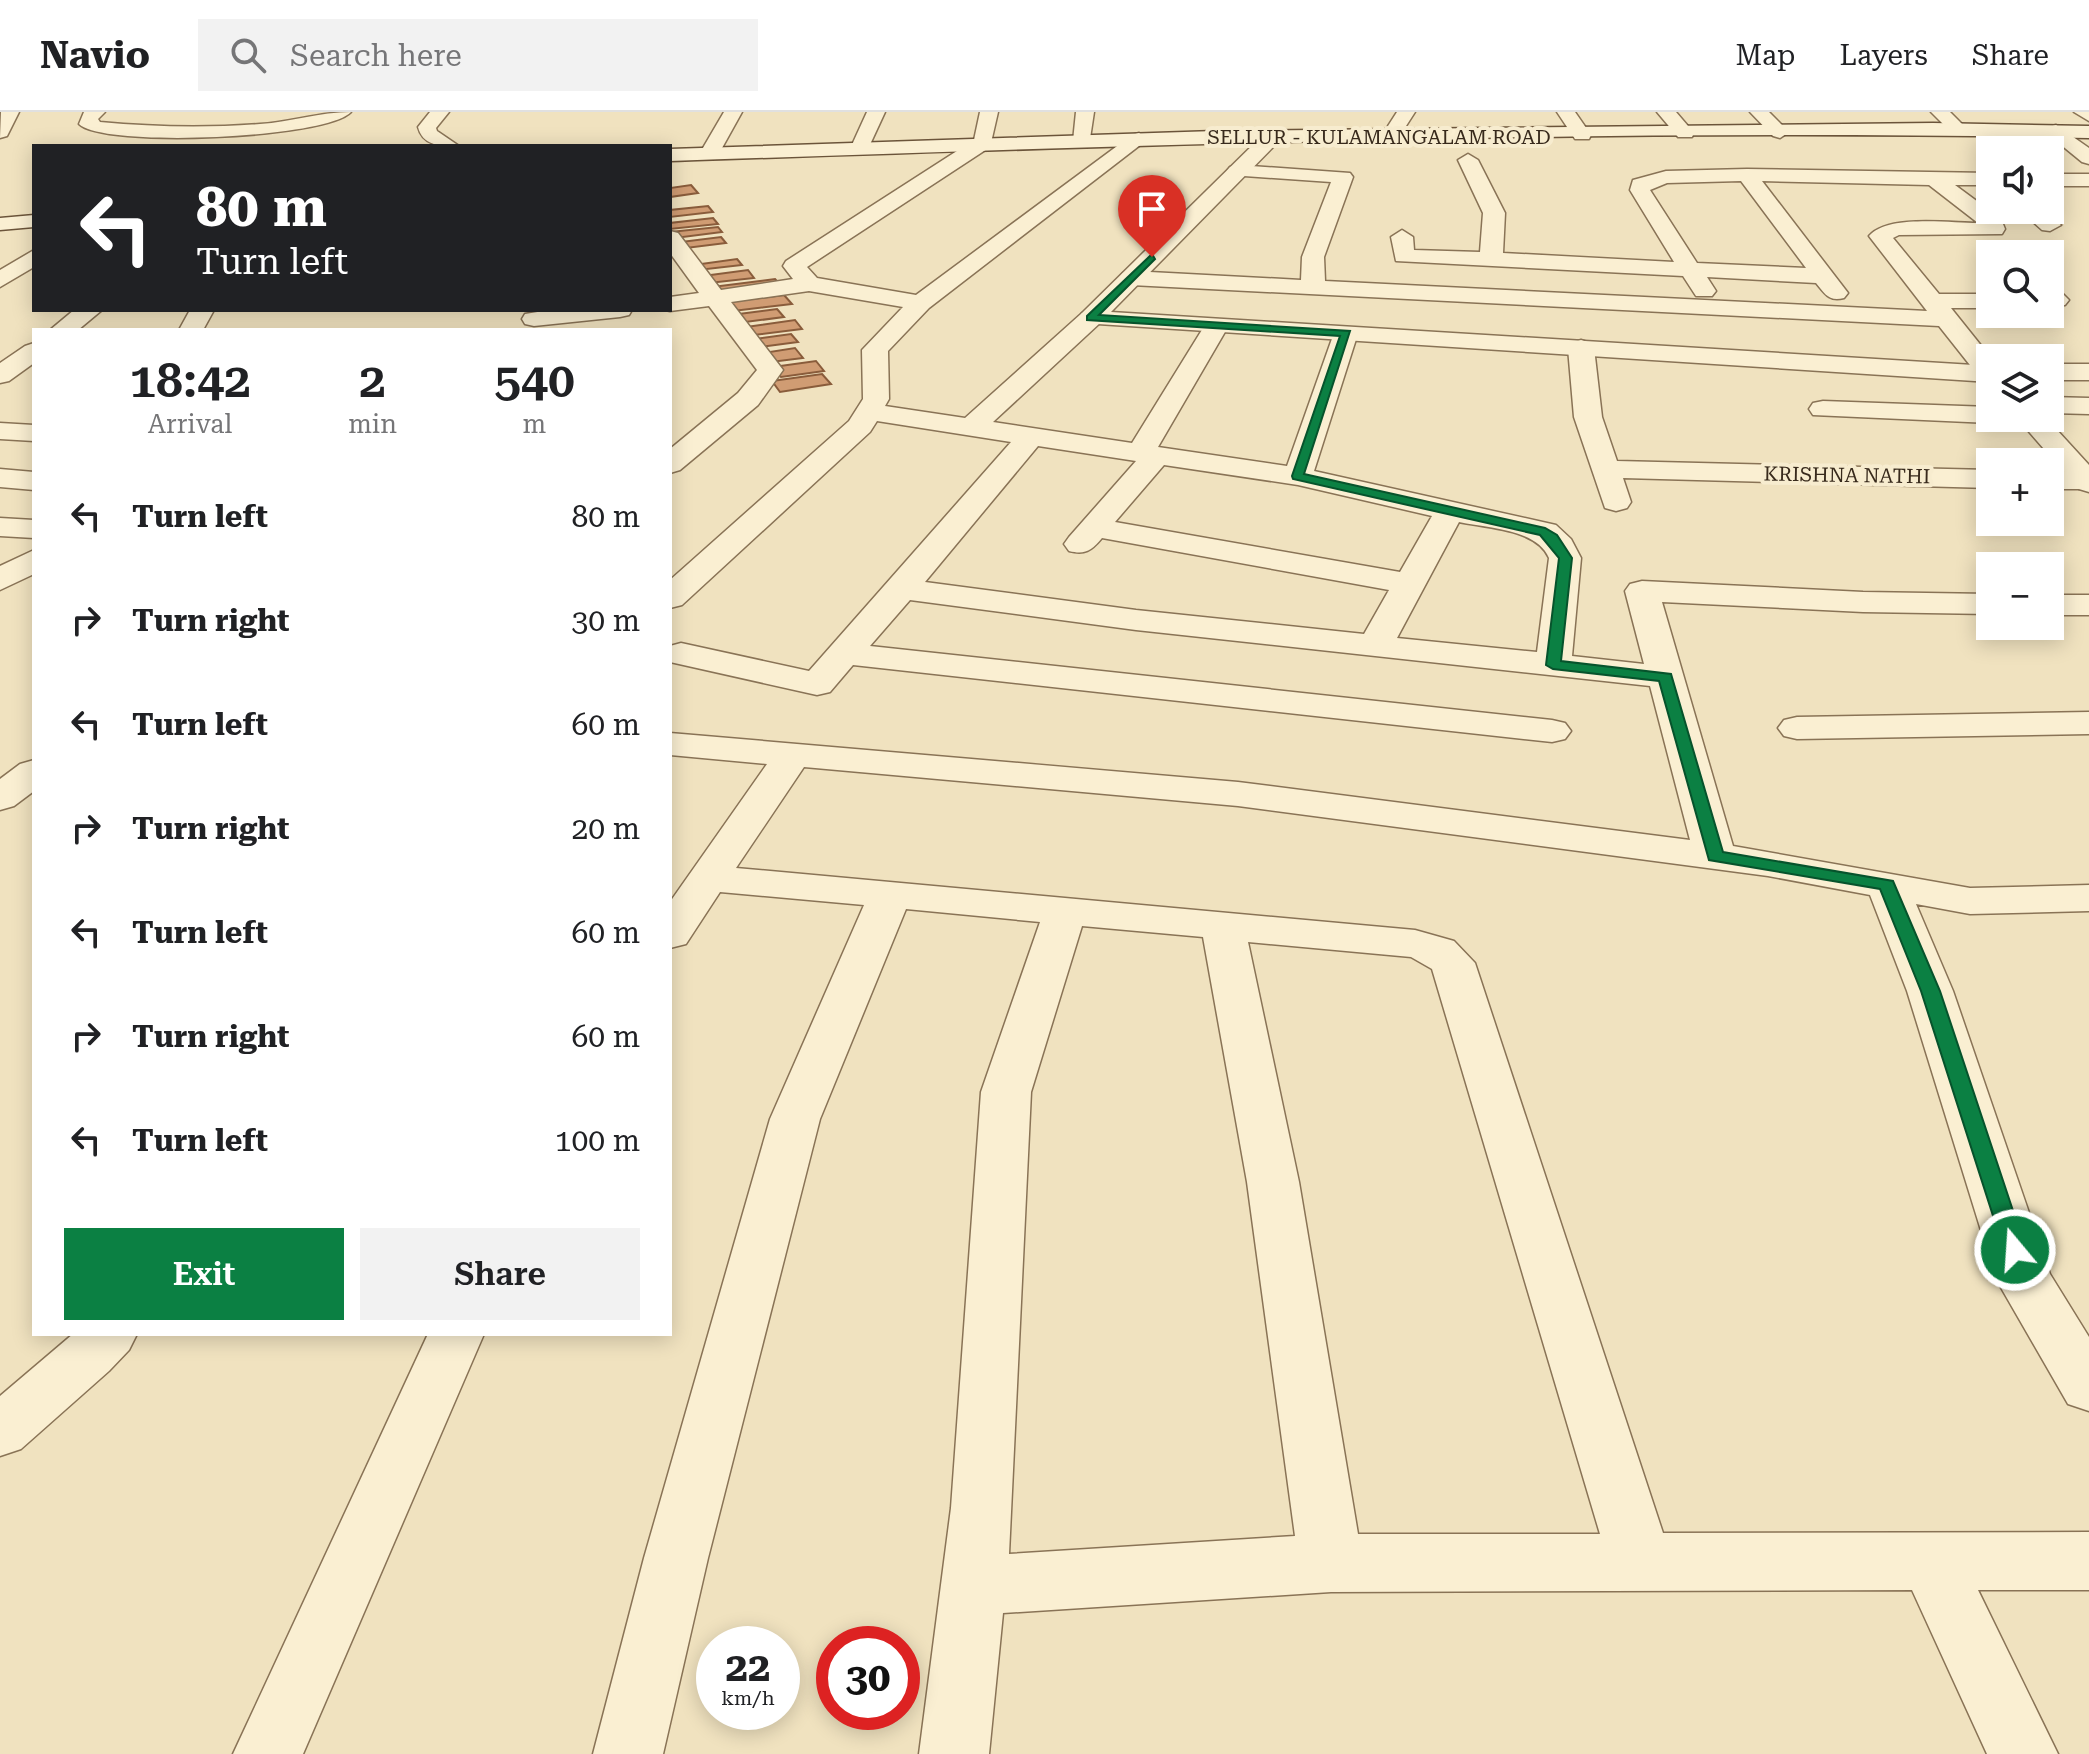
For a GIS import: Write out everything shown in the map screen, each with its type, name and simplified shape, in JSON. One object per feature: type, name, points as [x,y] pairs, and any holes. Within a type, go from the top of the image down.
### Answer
[{"type":"street","points":[[0,132],[10,112]]},
{"type":"street","points":[[96,112],[89,117],[88,124],[98,127],[234,129],[316,122],[342,112]]},
{"type":"street","points":[[440,112],[427,127],[429,134],[446,144]]},
{"type":"street","points":[[710,153],[733,112]]},
{"type":"street","points":[[860,147],[876,112]]},
{"type":"street","points":[[809,284],[794,266],[983,143],[989,112]]},
{"type":"street","points":[[1082,141],[1085,112]]},
{"type":"street","points":[[1405,136],[1397,126],[1406,112]]},
{"type":"street","points":[[1566,112],[1582,135]]},
{"type":"street","points":[[1666,112],[1685,133]]},
{"type":"street","points":[[1759,112],[1780,132]]},
{"type":"street","points":[[1940,112],[1958,129]]},
{"type":"street","points":[[2083,112],[2089,116]]},
{"type":"street","points":[[218,144],[234,129]]},
{"type":"street","name":"SELLUR - KULAMANGALAM ROAD","points":[[672,155],[1139,139],[1958,129],[2089,132]]},
{"type":"street","points":[[2056,131],[2089,158]]},
{"type":"street","points":[[971,427],[1091,318],[1272,137]]},
{"type":"street","points":[[672,596],[860,426],[876,399],[875,350],[921,303],[1139,139]]},
{"type":"street","points":[[1468,160],[1494,213],[1491,259]]},
{"type":"street","points":[[1237,171],[1343,177],[1313,257],[1313,287]]},
{"type":"street","points":[[1713,307],[1640,190],[1640,184],[1666,177],[1747,175],[1976,180]]},
{"type":"street","points":[[1747,175],[1822,276],[1855,314]]},
{"type":"street","points":[[1823,177],[1842,196]]},
{"type":"street","points":[[1934,179],[1993,224],[1994,229],[1877,229],[1976,355]]},
{"type":"street","points":[[2064,180],[2089,180]]},
{"type":"street","points":[[0,224],[32,221]]},
{"type":"street","points":[[1973,231],[1984,240]]},
{"type":"street","points":[[1402,237],[1404,256],[1822,276]]},
{"type":"street","points":[[672,241],[770,370],[748,399],[672,462]]},
{"type":"street","points":[[0,280],[32,258]]},
{"type":"street","points":[[1131,278],[1855,314],[1942,310],[1976,304]]},
{"type":"street","points":[[672,304],[809,284],[921,303]]},
{"type":"street","points":[[65,328],[87,312]]},
{"type":"street","points":[[534,320],[603,312]]},
{"type":"street","points":[[1091,318],[1976,372]]},
{"type":"street","points":[[1217,325],[1149,454],[1086,538],[1409,584]]},
{"type":"street","points":[[1298,476],[1346,333]]},
{"type":"street","points":[[1581,348],[1588,417],[1616,502]]},
{"type":"street","points":[[0,375],[32,352]]},
{"type":"street","points":[[2064,372],[2089,372]]},
{"type":"street","points":[[2064,405],[2089,406]]},
{"type":"street","points":[[1823,409],[1976,414]]},
{"type":"street","points":[[869,412],[1298,476],[1545,532],[1560,546],[1565,558],[1553,665]]},
{"type":"street","points":[[0,431],[32,433]]},
{"type":"street","points":[[2043,432],[2088,482]]},
{"type":"street","points":[[674,658],[817,684],[1031,436]]},
{"type":"street","name":"KRISHNA NATHI","points":[[1606,469],[1976,479]]},
{"type":"street","points":[[0,478],[32,481]]},
{"type":"street","points":[[2064,481],[2088,482]]},
{"type":"street","points":[[1375,646],[1450,511]]},
{"type":"street","points":[[0,527],[32,529]]},
{"type":"street","points":[[0,580],[32,561]]},
{"type":"street","points":[[902,589],[1136,620],[1666,677]]},
{"type":"street","points":[[1715,856],[1642,591],[1863,602],[1976,604]]},
{"type":"street","points":[[2064,605],[2089,605]]},
{"type":"street","points":[[845,654],[1552,731]]},
{"type":"street","points":[[1797,728],[2089,723]]},
{"type":"street","points":[[672,744],[1238,794],[1715,856],[1970,901],[2089,898]]},
{"type":"street","points":[[672,931],[793,755]]},
{"type":"street","points":[[708,878],[1415,944],[1438,951],[1453,963],[1640,1562]]},
{"type":"street","points":[[1887,885],[1930,991],[2024,1279],[2089,1387]]},
{"type":"street","points":[[628,1754],[676,1558],[795,1119],[890,895]]},
{"type":"street","points":[[954,1754],[982,1508],[1006,1092],[1065,911]]},
{"type":"street","points":[[1223,926],[1273,1182],[1331,1563]]},
{"type":"street","points":[[0,1431],[107,1336]]},
{"type":"street","points":[[268,1754],[455,1336]]},
{"type":"street","points":[[1931,1561],[2023,1754]]},
{"type":"street","points":[[973,1586],[1331,1563],[2089,1561]]},
{"type":"building","points":[[691,185],[698,193],[672,197],[672,188]]},
{"type":"building","points":[[708,206],[713,212],[672,217],[672,210]]},
{"type":"building","points":[[713,218],[718,224],[672,229],[672,223]]},
{"type":"building","points":[[718,227],[722,232],[675,238],[672,232]]},
{"type":"building","points":[[721,237],[726,243],[686,248],[681,242]]},
{"type":"building","points":[[737,259],[742,265],[698,270],[694,265]]},
{"type":"building","points":[[748,270],[754,278],[709,283],[703,276]]},
{"type":"building","points":[[775,279],[782,287],[718,296],[712,287]]},
{"type":"building","points":[[784,295],[792,304],[733,311],[726,302]]},
{"type":"building","points":[[777,309],[784,317],[738,323],[731,315]]},
{"type":"building","points":[[795,320],[802,329],[746,336],[739,328]]},
{"type":"building","points":[[791,334],[798,342],[761,347],[755,339]]},
{"type":"building","points":[[795,348],[803,358],[771,362],[763,353]]},
{"type":"building","points":[[816,361],[824,371],[781,377],[773,367]]},
{"type":"building","points":[[822,374],[831,384],[780,392],[772,381]]},
{"type":"route","points":[[1152,257],[1091,318],[1346,333],[1298,476],[1545,532],[1553,538],[1565,558],[1553,665],[1666,677],[1715,856],[1887,885],[1930,991],[2015,1250]]}]
